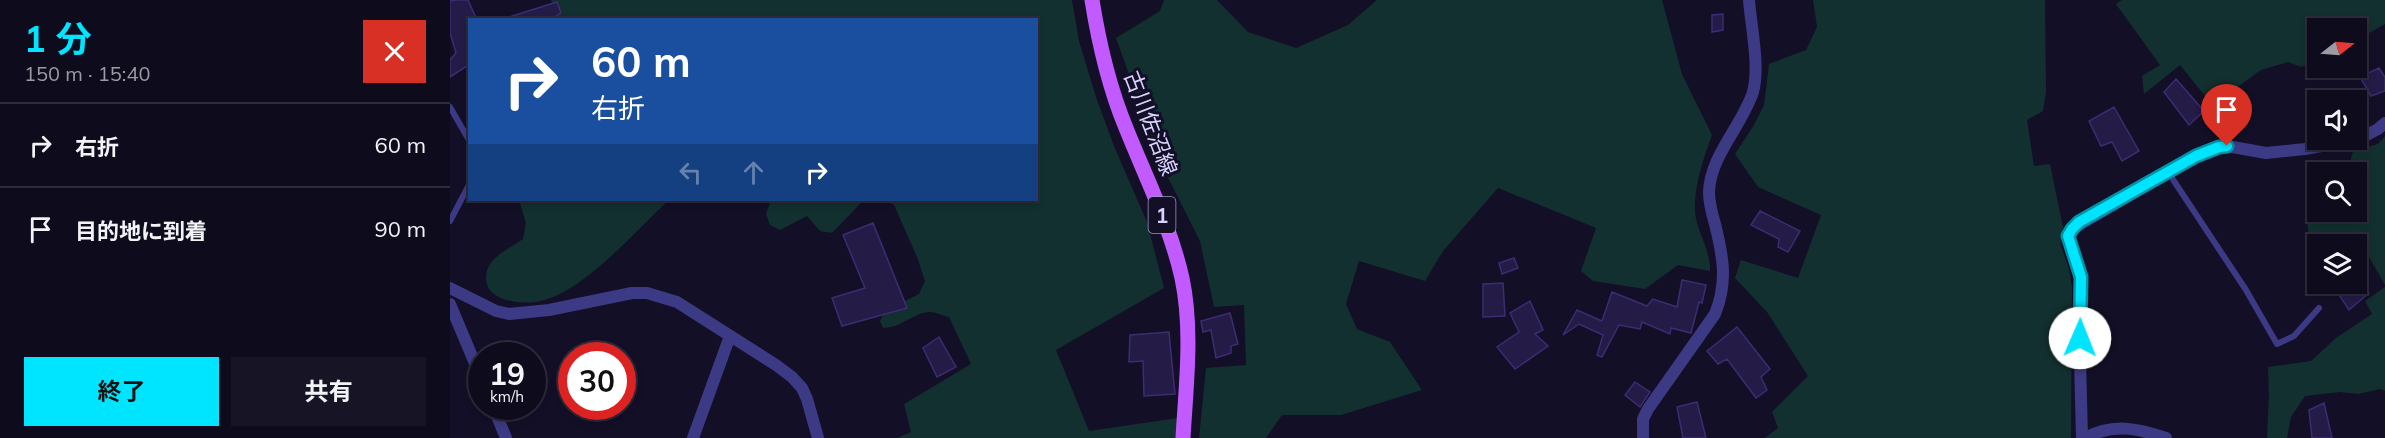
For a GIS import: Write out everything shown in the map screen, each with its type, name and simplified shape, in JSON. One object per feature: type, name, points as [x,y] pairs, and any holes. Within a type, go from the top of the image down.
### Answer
[{"type":"main road","name":"古川佐沼線","points":[[1092,0],[1098,37],[1113,92],[1173,243],[1182,279],[1187,312],[1183,438]]},
{"type":"street","points":[[1643,438],[1643,419],[1648,409],[1715,314],[1721,300],[1725,270],[1709,191],[1715,167],[1749,103],[1753,89],[1755,75],[1749,0]]},
{"type":"street","points":[[2166,438],[2142,429],[2126,427],[2111,428],[2084,438],[2080,359],[2081,277],[2068,236],[2072,229],[2079,222],[2196,156],[2219,147],[2227,146],[2265,153],[2305,149],[2359,140],[2385,123]]},
{"type":"street","points":[[450,288],[496,311],[509,314],[549,310],[618,295],[647,293],[677,302],[776,365],[802,387],[818,438]]},
{"type":"street","points":[[450,304],[468,347]]},
{"type":"street","points":[[693,438],[730,336]]},
{"type":"street","points":[[499,420],[506,438]]},
{"type":"lane","points":[[450,107],[468,138]]},
{"type":"lane","points":[[2168,172],[2246,290],[2277,344],[2294,336],[2319,308]]},
{"type":"lane","points":[[450,221],[468,187]]},
{"type":"green space","points":[[551,0],[1072,0],[1079,41],[1096,97],[1114,146],[1147,222],[1164,288],[1056,350],[1089,431],[1178,418],[1176,438],[897,438],[911,432],[904,404],[971,364],[949,317],[932,312],[924,313],[895,326],[883,328],[880,321],[885,311],[919,294],[925,281],[894,205],[885,201],[1038,201],[1038,18],[559,18]]},
{"type":"green space","points":[[1164,0],[1217,0],[1248,32],[1296,48],[1348,25],[1377,0],[1662,0],[1682,74],[1712,135],[1700,173],[1695,202],[1696,220],[1710,263],[1710,271],[1678,265],[1645,289],[1593,281],[1581,271],[1596,228],[1498,188],[1443,251],[1425,281],[1359,261],[1346,304],[1357,329],[1390,342],[1422,390],[1341,415],[1282,415],[1266,438],[1199,438],[1206,368],[1246,365],[1244,305],[1214,307],[1200,241],[1161,164],[1116,38],[1160,11]]},
{"type":"green space","points":[[1813,0],[2045,0],[2046,92],[2043,111],[2027,120],[2034,166],[2050,164],[2063,227],[2060,243],[2069,269],[2072,287],[2071,438],[1765,438],[1778,428],[1772,412],[1808,376],[1767,312],[1735,278],[1741,260],[1798,278],[1821,215],[1758,187],[1735,154],[1764,105],[1769,64],[1806,50],[1817,27]]},
{"type":"green space","points":[[2122,0],[2385,0],[2385,24],[2367,34],[2367,18],[2307,18],[2307,64],[2301,67],[2288,62],[2261,70],[2228,94],[2226,110],[2218,115],[2212,96],[2205,96],[2180,65],[2144,94],[2142,76],[2160,65],[2116,4]]},
{"type":"green space","points":[[2385,136],[2385,285],[2367,254],[2367,234],[2309,234],[2308,229],[2308,222],[2367,222],[2367,162],[2350,162],[2353,151],[2367,150],[2367,147],[2378,144]]},
{"type":"green space","points":[[519,201],[668,201],[592,273],[558,295],[541,301],[522,302],[502,298],[488,287],[486,279],[490,263],[523,239],[526,223]]},
{"type":"green space","points":[[771,201],[866,201],[861,203],[832,233],[820,231],[807,216],[780,230],[770,225],[766,214]]},
{"type":"green space","points":[[2385,287],[2385,391],[2380,389],[2358,394],[2340,392],[2305,396],[2291,417],[2287,438],[2267,438],[2268,367],[2311,361],[2336,338],[2372,314],[2365,301]]},
{"type":"building","points":[[468,0],[476,18],[468,18],[468,65],[450,77],[450,60],[456,53],[450,33],[450,1]]},
{"type":"building","points":[[557,2],[561,13],[553,18],[509,17]]},
{"type":"building","points":[[1723,14],[1723,30],[1712,32],[1712,15]]},
{"type":"building","points":[[2379,68],[2385,77],[2385,91],[2371,96],[2361,78],[2367,78],[2367,74]]},
{"type":"building","points":[[2176,79],[2204,111],[2189,125],[2164,92]]},
{"type":"building","points":[[2114,107],[2139,151],[2122,161],[2112,142],[2101,146],[2089,121]]},
{"type":"building","points":[[1760,211],[1800,231],[1788,252],[1778,247],[1779,239],[1751,225]]},
{"type":"building","points":[[873,223],[907,308],[842,326],[832,298],[865,288],[843,235]]},
{"type":"building","points":[[1514,258],[1518,268],[1502,274],[1499,263]]},
{"type":"building","points":[[1682,280],[1706,285],[1691,333],[1671,328],[1670,334],[1642,322],[1640,329],[1619,325],[1602,357],[1597,355],[1603,335],[1579,324],[1563,335],[1577,310],[1602,321],[1612,292],[1647,306],[1653,299],[1677,307]]},
{"type":"building","points":[[1503,283],[1505,316],[1483,317],[1483,284]]},
{"type":"building","points":[[2367,290],[2369,293],[2349,310],[2339,294],[2367,294]]},
{"type":"building","points":[[1530,301],[1543,330],[1535,334],[1548,346],[1515,369],[1497,347],[1519,332],[1510,313]]},
{"type":"building","points":[[1230,313],[1238,344],[1231,346],[1231,353],[1216,358],[1211,330],[1203,332],[1201,321]]},
{"type":"building","points":[[1737,327],[1770,369],[1761,377],[1767,390],[1756,398],[1727,359],[1718,364],[1707,351]]},
{"type":"building","points":[[1169,332],[1175,394],[1144,396],[1143,361],[1129,362],[1130,335]]},
{"type":"building","points":[[939,337],[956,367],[937,377],[923,348]]},
{"type":"building","points":[[1635,382],[1650,392],[1640,407],[1625,395]]},
{"type":"building","points":[[1697,402],[1706,438],[1683,438],[1677,407]]},
{"type":"building","points":[[2324,403],[2332,438],[2312,438],[2309,410]]},
{"type":"route","points":[[2080,338],[2081,277],[2068,236],[2072,229],[2079,222],[2196,156],[2227,146]]}]
